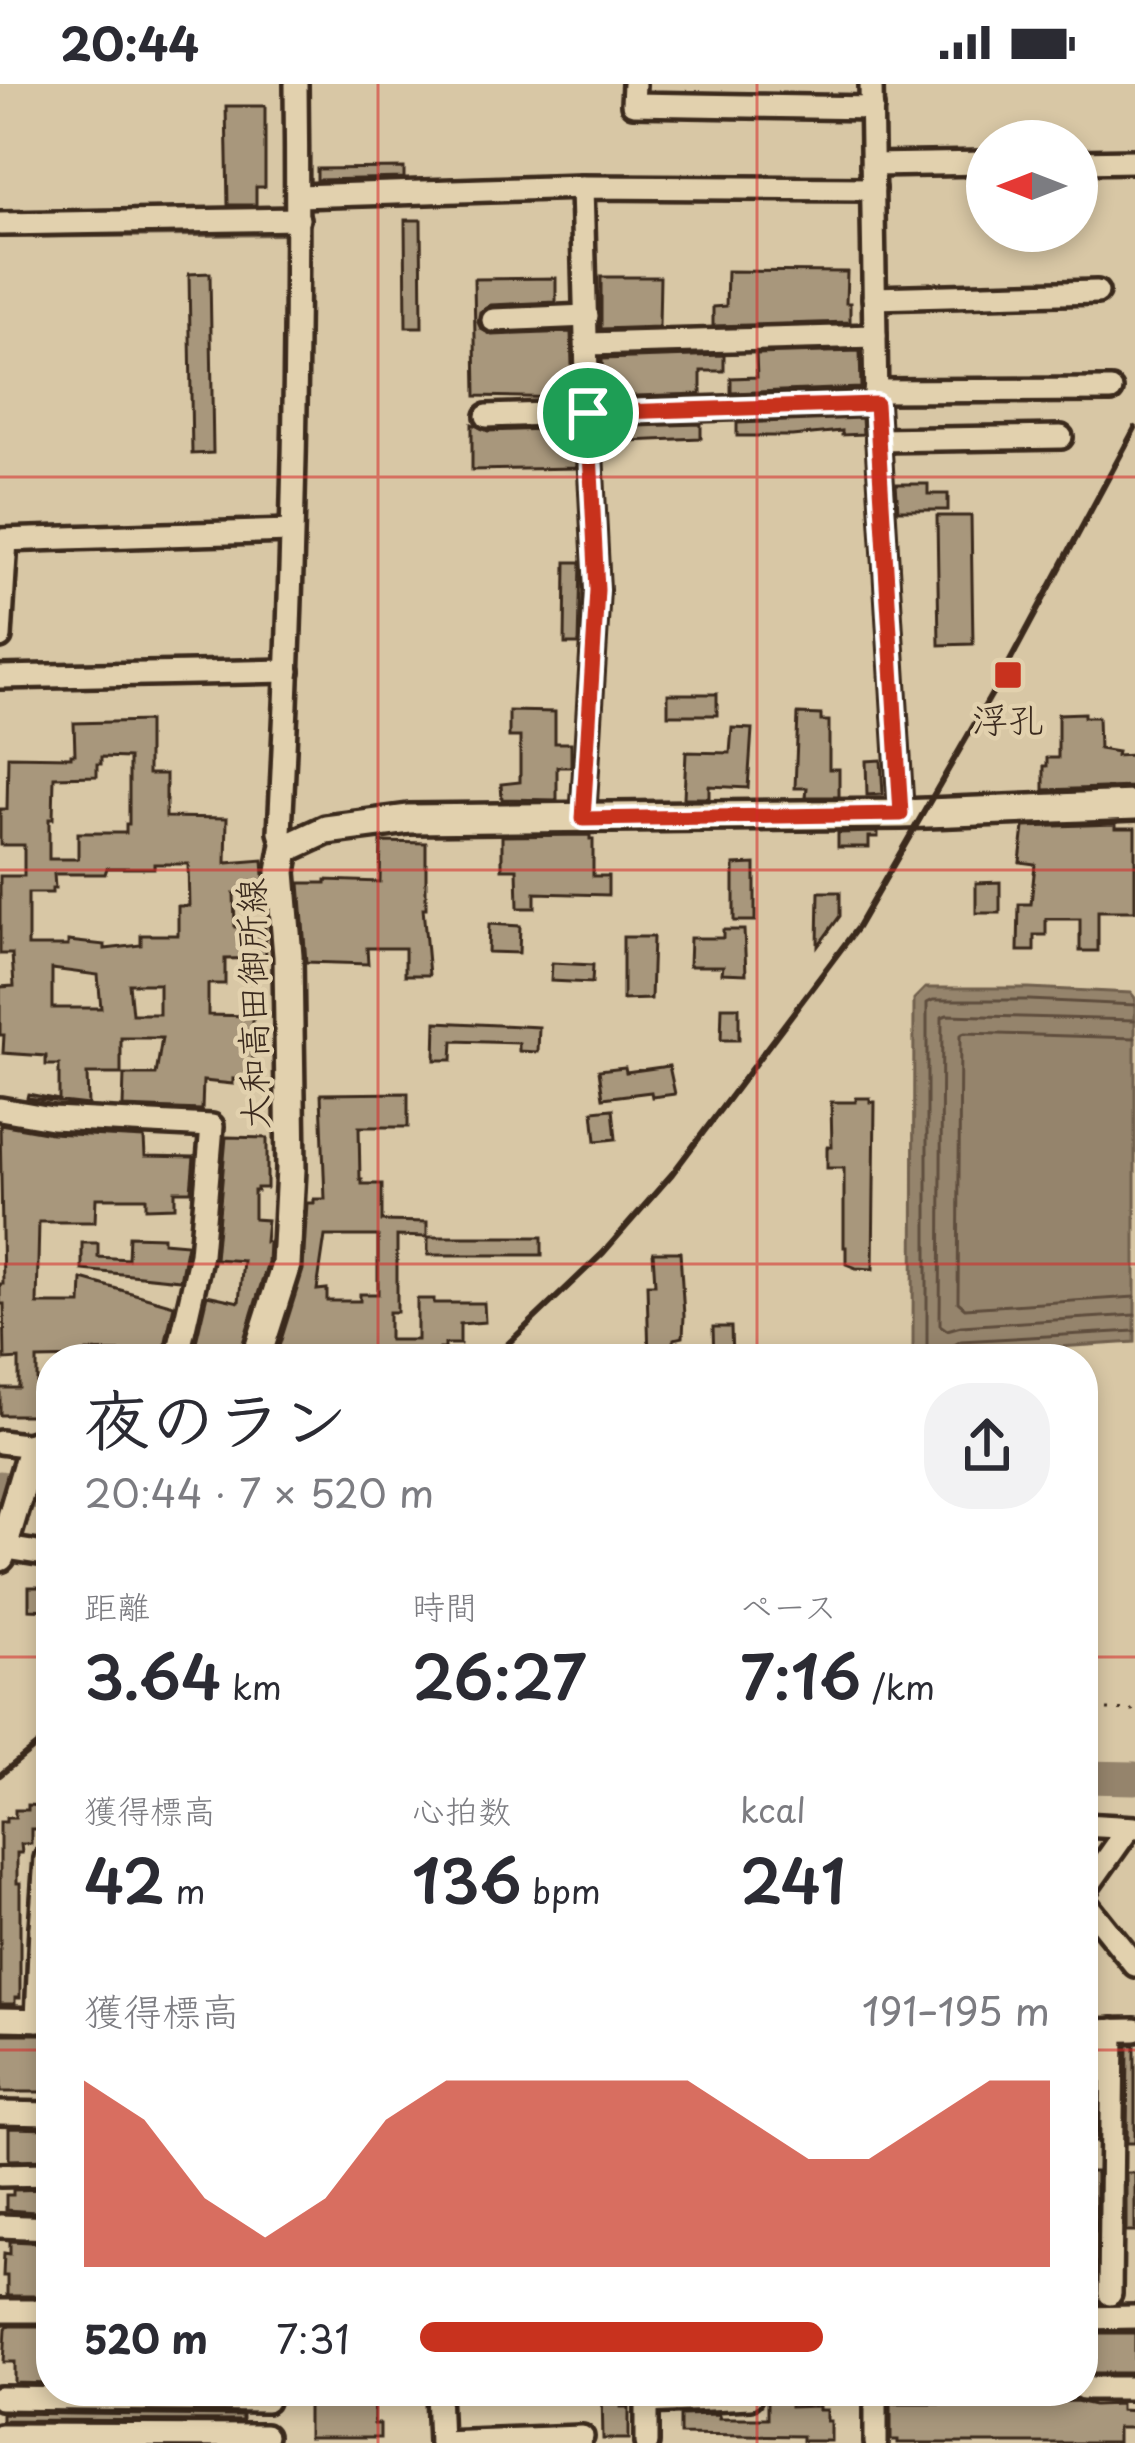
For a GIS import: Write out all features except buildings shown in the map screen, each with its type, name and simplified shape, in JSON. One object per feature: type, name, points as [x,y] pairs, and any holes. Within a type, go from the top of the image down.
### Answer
[{"type":"main road","name":"大和高田御所線","points":[[261,1344],[286,1264],[291,1169],[288,956],[281,872],[285,849],[326,830],[409,819],[901,814],[1135,805]]},
{"type":"main road","points":[[2,1546],[36,1455]]},
{"type":"street","points":[[285,849],[280,832],[298,208],[296,84]]},
{"type":"street","points":[[634,84],[633,104],[872,108]]},
{"type":"street","points":[[872,84],[876,397],[901,814]]},
{"type":"street","points":[[1098,162],[1135,161]]},
{"type":"street","points":[[872,165],[966,163]]},
{"type":"street","points":[[582,187],[597,590],[583,819]]},
{"type":"street","points":[[0,224],[582,187],[873,189]]},
{"type":"street","points":[[874,298],[1097,292]]},
{"type":"street","points":[[493,320],[587,316]]},
{"type":"street","points":[[588,344],[875,336]]},
{"type":"street","points":[[487,416],[1111,390]]},
{"type":"street","points":[[878,440],[1061,437]]},
{"type":"street","points":[[0,638],[3,540],[291,532]]},
{"type":"street","points":[[0,677],[288,671]]},
{"type":"street","points":[[0,1109],[52,1118],[212,1126],[200,1254],[180,1344]]},
{"type":"street","points":[[0,1442],[36,1452]]},
{"type":"street","points":[[2,1546],[36,1553]]},
{"type":"street","points":[[1098,1826],[1132,1828]]},
{"type":"street","points":[[1098,1875],[1132,1828]]},
{"type":"street","points":[[1098,1916],[1135,1965]]},
{"type":"street","points":[[0,2019],[36,2020]]},
{"type":"street","points":[[1110,2294],[1111,2159],[1124,2030]]},
{"type":"street","points":[[0,2113],[36,2114]]},
{"type":"street","points":[[1111,2159],[1135,2159]]},
{"type":"street","points":[[0,2175],[36,2174]]},
{"type":"street","points":[[0,2226],[36,2227]]},
{"type":"street","points":[[0,2311],[36,2311]]},
{"type":"street","points":[[1098,2318],[1135,2317]]},
{"type":"street","points":[[1098,2388],[1135,2388]]},
{"type":"street","points":[[0,2398],[36,2398]]},
{"type":"street","points":[[0,2435],[265,2440],[266,2406]]},
{"type":"street","points":[[439,2406],[440,2443],[582,2437]]},
{"type":"street","points":[[647,2406],[647,2443]]},
{"type":"street","points":[[875,2443],[876,2406]]},
{"type":"path","points":[[1098,1709],[1135,1712]]},
{"type":"water","points":[[925,988],[1029,988],[1131,993],[1135,998],[1135,1342],[913,1344],[914,999]]},
{"type":"waterway","points":[[0,236],[288,233]]},
{"type":"waterway","points":[[0,1487],[36,1493]]},
{"type":"waterway","points":[[1098,1777],[1135,1778]]},
{"type":"railway","points":[[508,1344],[603,1253],[672,1174],[857,928],[1001,678],[1135,428]]},
{"type":"railway","points":[[0,1775],[36,1746]]},
{"type":"place","name":"浮孔","points":[[1008,675]]},
{"type":"route","points":[[876,404],[901,814],[583,819],[597,590],[588,413],[876,404]]}]
